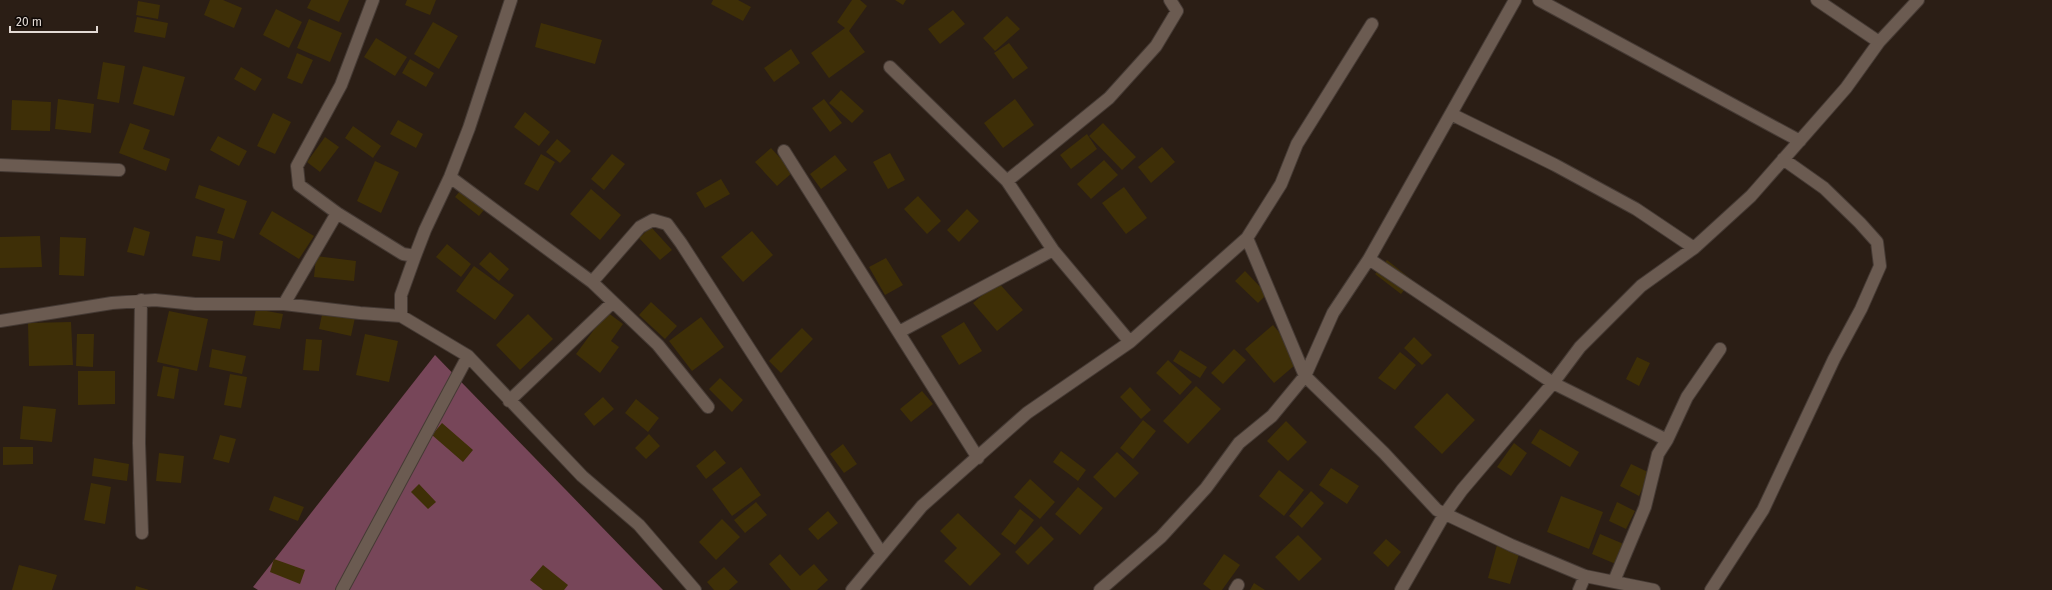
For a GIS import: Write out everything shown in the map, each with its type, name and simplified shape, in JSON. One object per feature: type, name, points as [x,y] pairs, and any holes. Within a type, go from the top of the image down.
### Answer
[{"type":"street","points":[[372,0],[341,85],[297,166],[299,185],[337,213],[402,254],[415,256]]},
{"type":"street","points":[[401,316],[401,295],[425,230],[450,177],[469,128],[511,0]]},
{"type":"street","points":[[1006,182],[1109,98],[1156,46],[1177,12],[1170,0]]},
{"type":"street","points":[[1100,590],[1161,537],[1206,488],[1239,443],[1272,416],[1305,376],[1333,313],[1369,259],[1399,203],[1515,0]]},
{"type":"street","points":[[1539,0],[1800,141]]},
{"type":"street","points":[[1818,0],[1879,42]]},
{"type":"street","points":[[1401,590],[1444,515],[1462,490],[1553,384],[1580,347],[1641,286],[1694,248],[1751,196],[1846,88],[1879,42],[1918,0]]},
{"type":"street","points":[[852,590],[922,506],[1027,413],[1130,342],[1247,238],[1281,184],[1297,144],[1372,24]]},
{"type":"street","points":[[890,67],[1006,182],[1053,250],[1130,342]]},
{"type":"street","points":[[1451,114],[1555,165],[1636,209],[1694,248]]},
{"type":"street","points":[[784,151],[978,458]]},
{"type":"street","points":[[1711,590],[1763,510],[1827,373],[1862,309],[1880,266],[1877,242],[1860,223],[1824,188],[1784,159]]},
{"type":"street","points":[[0,165],[120,170]]},
{"type":"street","points":[[450,177],[592,282],[612,303],[658,345],[708,407]]},
{"type":"street","points":[[284,304],[337,213]]},
{"type":"street","points":[[592,282],[640,227],[653,220],[666,224],[681,242],[882,554]]},
{"type":"street","points":[[1247,238],[1305,376],[1384,453],[1437,510],[1511,545],[1585,576],[1654,590]]},
{"type":"street","points":[[899,332],[1053,250]]},
{"type":"street","points":[[1369,259],[1553,384],[1667,440]]},
{"type":"street","points":[[141,300],[139,443],[142,533]]},
{"type":"street","points":[[0,321],[112,303],[141,300],[195,304],[284,304],[401,316],[468,356],[509,401],[582,476],[639,525],[695,590]]},
{"type":"street","points":[[509,401],[612,303]]},
{"type":"street","points":[[1614,581],[1645,507],[1658,454],[1667,440],[1687,397],[1720,349]]},
{"type":"street","points":[[342,590],[468,356]]},
{"type":"street","points":[[1579,590],[1585,576]]},
{"type":"shaded area","points":[[435,355],[663,590],[258,590],[253,587]]},
{"type":"building","points":[[210,0],[223,0],[242,8],[234,28],[204,15]]},
{"type":"building","points":[[311,0],[349,0],[339,22],[307,8]]},
{"type":"building","points":[[407,0],[436,0],[430,15],[405,5]]},
{"type":"building","points":[[713,0],[738,0],[751,7],[743,21],[711,4]]},
{"type":"building","points":[[852,0],[860,0],[867,6],[849,31],[865,52],[829,78],[811,53],[845,28],[837,22]]},
{"type":"building","points":[[895,0],[906,0],[903,5]]},
{"type":"building","points":[[138,1],[160,5],[158,19],[136,15]]},
{"type":"building","points":[[276,9],[302,22],[289,48],[263,35]]},
{"type":"building","points":[[953,10],[965,24],[940,44],[928,29]]},
{"type":"building","points":[[1007,16],[1020,29],[995,51],[983,38]]},
{"type":"building","points":[[137,17],[168,23],[165,38],[134,32]]},
{"type":"building","points":[[309,19],[342,33],[330,62],[297,48]]},
{"type":"building","points":[[433,22],[458,36],[439,69],[414,54]]},
{"type":"building","points":[[541,23],[602,40],[595,64],[535,47]]},
{"type":"building","points":[[376,38],[407,57],[395,76],[364,57]]},
{"type":"building","points":[[1009,43],[1028,68],[1013,79],[994,53]]},
{"type":"building","points":[[791,49],[800,63],[774,82],[764,68]]},
{"type":"building","points":[[297,53],[313,60],[302,84],[287,78]]},
{"type":"building","points":[[410,59],[434,73],[426,87],[402,73]]},
{"type":"building","points":[[103,62],[125,66],[119,103],[97,99]]},
{"type":"building","points":[[143,66],[185,77],[174,116],[133,104]]},
{"type":"building","points":[[241,67],[262,79],[255,91],[234,79]]},
{"type":"building","points":[[841,90],[864,111],[852,123],[829,103]]},
{"type":"building","points":[[58,99],[94,104],[91,133],[55,129]]},
{"type":"building","points":[[824,99],[842,123],[830,132],[812,108]]},
{"type":"building","points":[[1015,99],[1034,125],[1003,148],[984,123]]},
{"type":"building","points":[[12,100],[51,102],[50,131],[11,130]]},
{"type":"building","points":[[525,112],[550,132],[539,146],[514,127]]},
{"type":"building","points":[[273,113],[291,122],[275,154],[257,146]]},
{"type":"building","points":[[398,120],[423,134],[416,148],[390,134]]},
{"type":"building","points":[[130,123],[150,130],[143,149],[170,159],[166,171],[119,153]]},
{"type":"building","points":[[1103,123],[1136,157],[1122,170],[1089,136]]},
{"type":"building","points":[[353,126],[381,146],[373,158],[345,138]]},
{"type":"building","points":[[1087,134],[1097,149],[1071,169],[1060,155]]},
{"type":"building","points":[[218,136],[247,151],[239,166],[210,150]]},
{"type":"building","points":[[325,137],[339,147],[320,172],[307,162]]},
{"type":"building","points":[[557,139],[571,151],[560,163],[546,152]]},
{"type":"building","points":[[1162,147],[1175,162],[1151,183],[1138,167]]},
{"type":"building","points":[[771,148],[793,172],[777,186],[755,162]]},
{"type":"building","points":[[890,153],[905,180],[888,189],[873,162]]},
{"type":"building","points":[[541,154],[555,162],[538,191],[524,184]]},
{"type":"building","points":[[612,154],[625,164],[604,190],[591,179]]},
{"type":"building","points":[[835,155],[847,170],[821,189],[810,174]]},
{"type":"building","points":[[1104,160],[1118,175],[1091,199],[1077,184]]},
{"type":"building","points":[[375,161],[399,172],[381,213],[357,201]]},
{"type":"building","points":[[721,179],[730,194],[705,208],[696,193]]},
{"type":"building","points":[[199,185],[247,201],[234,239],[217,233],[225,209],[195,198]]},
{"type":"building","points":[[464,186],[488,205],[479,216],[455,197]]},
{"type":"building","points":[[1124,187],[1147,218],[1126,234],[1102,203]]},
{"type":"building","points":[[591,189],[621,215],[600,240],[570,214]]},
{"type":"building","points":[[918,196],[941,221],[927,234],[904,209]]},
{"type":"building","points":[[967,209],[979,221],[959,242],[947,230]]},
{"type":"building","points":[[272,211],[314,236],[299,259],[259,234]]},
{"type":"building","points":[[134,227],[150,232],[144,256],[127,252]]},
{"type":"building","points":[[651,227],[672,250],[660,260],[639,238]]},
{"type":"building","points":[[752,231],[773,255],[743,282],[721,257]]},
{"type":"building","points":[[40,236],[42,267],[0,268],[0,237]]},
{"type":"building","points":[[196,236],[223,241],[220,261],[192,256]]},
{"type":"building","points":[[60,237],[86,238],[84,276],[59,275]]},
{"type":"building","points":[[447,244],[471,264],[461,277],[436,257]]},
{"type":"building","points":[[490,252],[509,269],[499,281],[479,264]]},
{"type":"building","points":[[316,256],[356,261],[354,281],[314,277]]},
{"type":"building","points":[[886,258],[903,285],[885,295],[869,267]]},
{"type":"building","points":[[1387,260],[1412,280],[1401,294],[1375,274]]},
{"type":"building","points":[[474,266],[514,295],[495,320],[456,291]]},
{"type":"building","points":[[1245,271],[1267,294],[1258,303],[1235,281]]},
{"type":"building","points":[[998,282],[1023,310],[997,331],[973,303]]},
{"type":"building","points":[[651,302],[677,326],[665,339],[639,315]]},
{"type":"building","points":[[324,305],[356,313],[351,336],[319,329]]},
{"type":"building","points":[[256,309],[283,314],[280,329],[253,325]]},
{"type":"building","points":[[169,311],[208,319],[197,371],[157,362]]},
{"type":"building","points":[[607,312],[623,324],[611,341],[619,347],[600,373],[576,354]]},
{"type":"building","points":[[528,314],[553,339],[520,370],[496,345]]},
{"type":"building","points":[[701,317],[724,347],[692,371],[669,341]]},
{"type":"building","points":[[71,322],[73,365],[29,366],[28,323]]},
{"type":"building","points":[[964,322],[982,351],[959,365],[941,336]]},
{"type":"building","points":[[1273,325],[1302,359],[1274,383],[1245,349]]},
{"type":"building","points":[[802,328],[813,339],[781,373],[769,361]]},
{"type":"building","points":[[77,334],[94,334],[93,367],[76,366]]},
{"type":"building","points":[[365,334],[398,341],[389,382],[356,375]]},
{"type":"building","points":[[1414,337],[1432,355],[1422,365],[1404,348]]},
{"type":"building","points":[[306,339],[322,340],[319,371],[303,370]]},
{"type":"building","points":[[212,349],[246,356],[242,374],[209,367]]},
{"type":"building","points":[[1234,349],[1246,360],[1223,384],[1211,373]]},
{"type":"building","points":[[1180,350],[1207,367],[1200,378],[1173,361]]},
{"type":"building","points":[[1400,352],[1416,365],[1395,390],[1378,378]]},
{"type":"building","points":[[1637,357],[1650,363],[1639,386],[1626,379]]},
{"type":"building","points":[[1168,360],[1192,382],[1180,395],[1156,373]]},
{"type":"building","points":[[163,366],[179,369],[174,399],[157,396]]},
{"type":"building","points":[[78,371],[115,371],[115,404],[78,405]]},
{"type":"building","points":[[230,374],[247,377],[241,408],[224,405]]},
{"type":"building","points":[[720,378],[743,400],[732,412],[709,389]]},
{"type":"building","points":[[1196,386],[1221,409],[1188,444],[1163,421]]},
{"type":"building","points":[[1130,387],[1151,410],[1141,419],[1120,397]]},
{"type":"building","points":[[922,391],[933,404],[911,422],[900,409]]},
{"type":"building","points":[[1447,393],[1475,420],[1442,454],[1414,427]]},
{"type":"building","points":[[603,397],[614,409],[594,426],[584,414]]},
{"type":"building","points":[[636,399],[659,418],[648,432],[625,413]]},
{"type":"building","points":[[23,406],[56,409],[52,442],[20,439]]},
{"type":"building","points":[[1143,420],[1156,431],[1133,459],[1120,448]]},
{"type":"building","points":[[1286,421],[1307,442],[1288,461],[1267,441]]},
{"type":"building","points":[[442,423],[473,450],[463,462],[432,435]]},
{"type":"building","points":[[1540,429],[1579,452],[1570,467],[1531,443]]},
{"type":"building","points":[[649,434],[660,446],[646,459],[635,448]]},
{"type":"building","points":[[220,435],[236,439],[229,463],[213,459]]},
{"type":"building","points":[[1514,443],[1527,453],[1511,476],[1497,467]]},
{"type":"building","points":[[843,444],[857,464],[844,473],[830,454]]},
{"type":"building","points":[[3,447],[33,447],[33,464],[3,465]]},
{"type":"building","points":[[715,450],[726,463],[706,479],[696,466]]},
{"type":"building","points":[[1061,451],[1086,470],[1078,481],[1053,462]]},
{"type":"building","points":[[1117,452],[1139,473],[1115,498],[1093,477]]},
{"type":"building","points":[[159,453],[184,456],[181,483],[156,481]]},
{"type":"building","points":[[94,458],[129,464],[127,481],[92,476]]},
{"type":"building","points":[[1631,464],[1650,473],[1639,496],[1620,486]]},
{"type":"building","points":[[741,467],[761,495],[732,516],[712,489]]},
{"type":"building","points":[[1331,468],[1359,486],[1347,504],[1319,485]]},
{"type":"building","points":[[1279,470],[1304,490],[1284,516],[1259,496]]},
{"type":"building","points":[[1030,479],[1055,502],[1040,519],[1014,497]]},
{"type":"building","points":[[91,483],[111,487],[105,524],[84,520]]},
{"type":"building","points":[[419,484],[436,502],[428,509],[411,492]]},
{"type":"building","points":[[1078,487],[1103,508],[1080,535],[1055,514]]},
{"type":"building","points":[[1311,491],[1324,503],[1302,528],[1289,516]]},
{"type":"building","points":[[274,496],[304,507],[298,521],[269,510]]},
{"type":"building","points":[[1561,496],[1603,512],[1589,549],[1547,532]]},
{"type":"building","points":[[756,502],[767,515],[745,533],[734,520]]},
{"type":"building","points":[[1617,502],[1635,511],[1626,529],[1609,521]]},
{"type":"building","points":[[1020,509],[1034,520],[1015,545],[1001,534]]},
{"type":"building","points":[[828,511],[838,523],[818,540],[808,529]]},
{"type":"building","points":[[958,513],[1001,554],[970,586],[944,561],[957,548],[940,531]]},
{"type":"building","points":[[722,519],[740,537],[716,560],[699,542]]},
{"type":"building","points":[[1041,526],[1054,539],[1028,565],[1015,552]]},
{"type":"building","points":[[1600,534],[1626,545],[1618,565],[1592,554]]},
{"type":"building","points":[[1298,535],[1322,559],[1299,581],[1275,557]]},
{"type":"building","points":[[1386,539],[1401,552],[1388,567],[1373,553]]},
{"type":"building","points":[[1497,545],[1520,551],[1510,584],[1488,578]]},
{"type":"building","points":[[780,554],[800,576],[814,564],[828,580],[817,590],[791,590],[769,564]]},
{"type":"building","points":[[1224,554],[1240,565],[1222,590],[1211,590],[1203,584]]},
{"type":"building","points":[[274,559],[305,570],[300,584],[270,572]]},
{"type":"building","points":[[19,565],[57,575],[52,590],[12,590]]},
{"type":"building","points":[[543,565],[568,585],[564,590],[543,590],[530,580]]},
{"type":"building","points":[[724,567],[738,582],[729,590],[714,590],[707,582]]},
{"type":"building","points":[[1254,583],[1265,590],[1250,590]]},
{"type":"building","points":[[136,586],[149,590],[135,590]]}]
